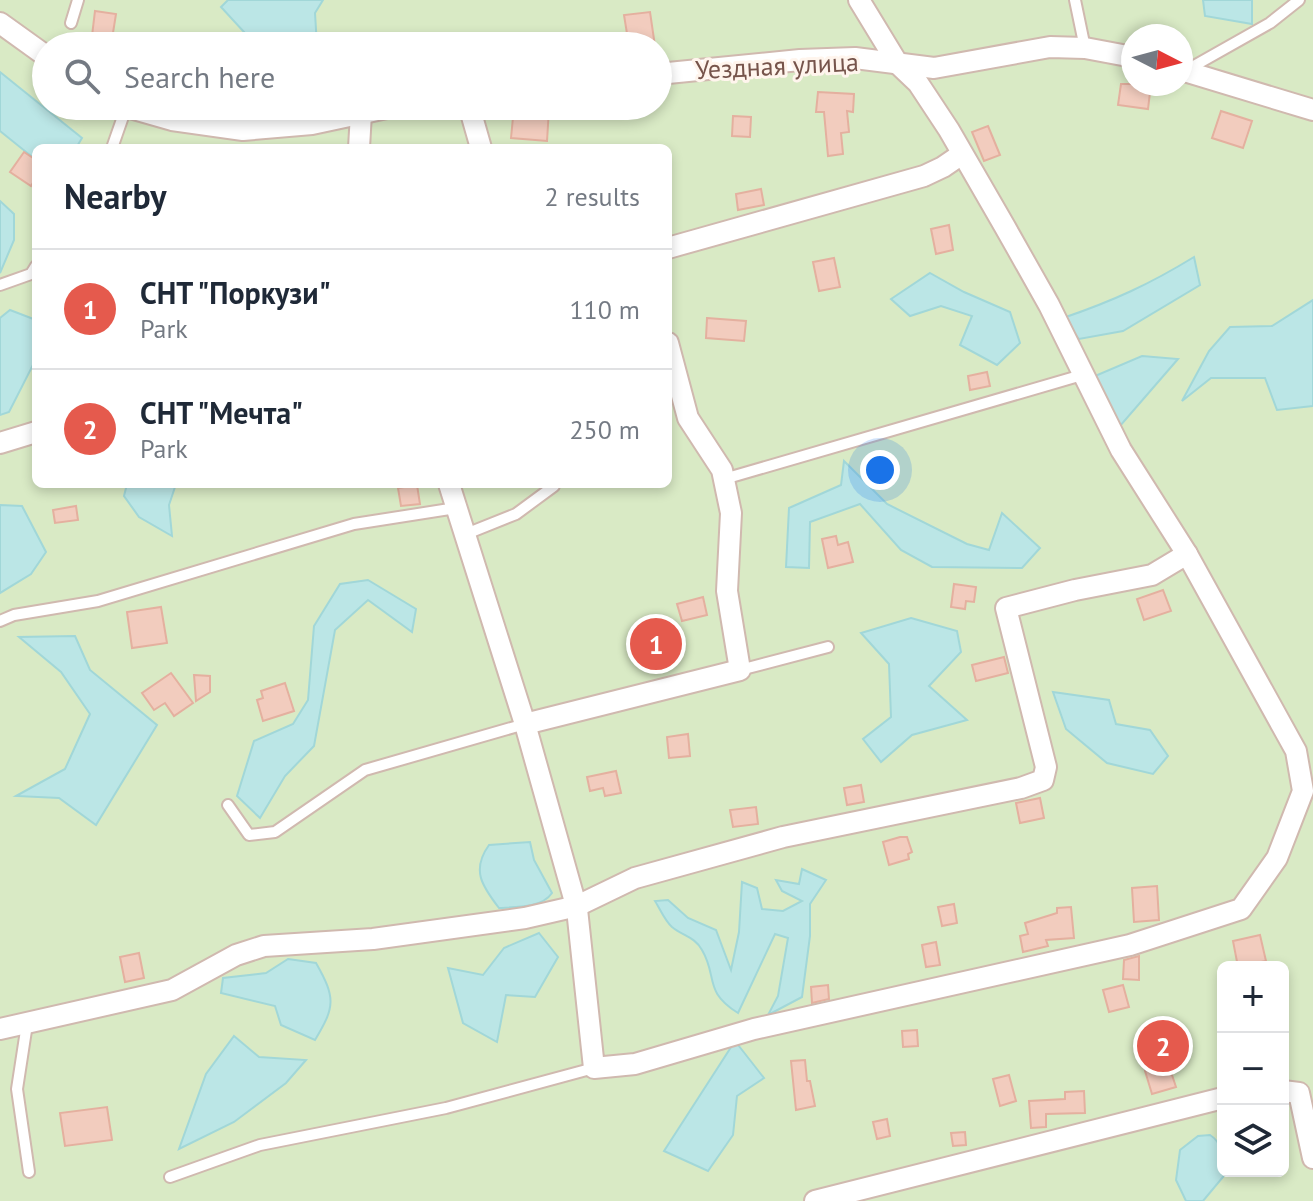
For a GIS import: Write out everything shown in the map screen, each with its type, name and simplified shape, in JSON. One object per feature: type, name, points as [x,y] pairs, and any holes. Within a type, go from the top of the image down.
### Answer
[{"type":"street","points":[[450,488],[525,724],[577,906],[594,1068],[635,1064],[754,1029],[1130,945],[1241,909],[1277,858],[1303,791],[1296,751],[1187,554],[1121,450],[1049,305],[949,130],[918,83],[898,64],[859,0]]},
{"type":"street","points":[[0,23],[32,46]]},
{"type":"street","name":"Уездная улица","points":[[672,73],[855,58],[934,68],[1050,47],[1085,48],[1121,55]]},
{"type":"street","points":[[1193,74],[1313,110]]},
{"type":"street","points":[[172,120],[243,130],[330,120]]},
{"type":"street","points":[[359,144],[361,120]]},
{"type":"street","points":[[473,120],[480,144]]},
{"type":"street","points":[[672,247],[924,176],[962,154]]},
{"type":"street","points":[[525,724],[740,670],[727,591],[731,513],[724,479],[722,470],[688,418],[672,358]]},
{"type":"street","points":[[0,443],[32,433]]},
{"type":"street","points":[[0,1029],[172,990],[236,955],[264,946],[373,939],[525,918],[577,906],[635,878],[783,837],[1021,788],[1043,780],[1046,767],[1006,608],[1152,575],[1187,554]]},
{"type":"street","points":[[1289,1092],[1299,1093],[1313,1158]]},
{"type":"street","points":[[815,1201],[1217,1100]]},
{"type":"lane","points":[[71,23],[78,0]]},
{"type":"lane","points":[[1075,0],[1085,48]]},
{"type":"lane","points":[[1193,65],[1270,23],[1299,0]]},
{"type":"lane","points":[[113,144],[120,120]]},
{"type":"lane","points":[[0,285],[32,272]]},
{"type":"lane","points":[[724,479],[1082,375]]},
{"type":"lane","points":[[466,534],[516,514],[551,488]]},
{"type":"lane","points":[[0,621],[14,615],[98,601],[354,524],[456,508]]},
{"type":"lane","points":[[740,670],[828,647]]},
{"type":"lane","points":[[228,805],[249,835],[275,832],[365,770],[525,724]]},
{"type":"lane","points":[[27,1024],[17,1089],[29,1172]]},
{"type":"lane","points":[[170,1177],[260,1145],[446,1108],[594,1068]]},
{"type":"green space","points":[[0,0],[1313,0],[1313,1201],[0,1201]]},
{"type":"water","points":[[228,0],[323,0],[315,13],[316,32],[244,32],[221,7]]},
{"type":"water","points":[[1203,0],[1252,0],[1252,24],[1205,16]]},
{"type":"water","points":[[0,72],[32,98],[32,120],[60,120],[82,138],[78,144],[32,144],[32,157],[0,131]]},
{"type":"water","points":[[0,201],[14,214],[14,240],[0,273]]},
{"type":"water","points":[[1194,257],[1200,285],[1123,331],[1079,339],[1063,318],[1131,291]]},
{"type":"water","points":[[930,273],[1010,312],[1020,343],[997,365],[960,345],[972,316],[941,306],[910,316],[891,299]]},
{"type":"water","points":[[1313,300],[1313,406],[1277,410],[1265,378],[1211,378],[1182,401],[1209,351],[1230,327],[1272,326]]},
{"type":"water","points":[[10,310],[32,318],[32,367],[9,412],[0,415],[0,318]]},
{"type":"water","points":[[1142,356],[1178,359],[1120,426],[1095,376]]},
{"type":"water","points":[[844,461],[887,504],[967,544],[989,550],[1002,513],[1040,548],[1022,568],[932,567],[901,550],[860,504],[810,522],[809,568],[786,567],[789,508],[841,485]]},
{"type":"water","points":[[126,488],[175,488],[169,505],[172,536],[139,517],[124,496]]},
{"type":"water","points":[[0,505],[22,506],[46,552],[31,574],[0,593]]},
{"type":"water","points":[[368,580],[416,609],[412,632],[368,600],[335,630],[314,746],[285,776],[260,818],[237,796],[254,741],[293,724],[308,700],[314,626],[340,584]]},
{"type":"water","points":[[911,618],[957,631],[961,652],[929,686],[967,720],[912,735],[881,762],[863,739],[891,717],[889,664],[861,633]]},
{"type":"water","points":[[75,636],[90,670],[157,725],[96,825],[59,798],[16,796],[65,769],[90,714],[61,672],[19,637]]},
{"type":"water","points":[[1053,692],[1109,700],[1116,724],[1150,730],[1168,756],[1153,774],[1107,763],[1066,729]]},
{"type":"water","points":[[530,842],[534,860],[552,893],[535,904],[499,908],[481,878],[484,854],[489,845]]},
{"type":"water","points":[[802,869],[826,880],[810,904],[810,936],[802,997],[768,1015],[778,996],[788,938],[775,934],[738,1013],[715,991],[707,960],[699,946],[669,924],[655,901],[668,900],[688,918],[716,930],[731,970],[739,932],[742,882],[757,888],[762,909],[783,911],[802,901],[782,891],[776,880],[799,884]]},
{"type":"water","points":[[539,933],[558,957],[535,997],[506,995],[497,1042],[463,1023],[448,968],[483,975],[504,948]]},
{"type":"water","points":[[288,959],[316,963],[330,994],[329,1010],[315,1040],[281,1025],[275,1006],[221,993],[223,978],[266,973]]},
{"type":"water","points":[[234,1036],[259,1057],[306,1060],[286,1083],[234,1122],[179,1149],[206,1074]]},
{"type":"water","points":[[735,1041],[764,1078],[737,1096],[733,1135],[708,1171],[664,1151]]},
{"type":"water","points":[[1210,1135],[1217,1142],[1217,1177],[1223,1177],[1203,1201],[1186,1201],[1176,1180],[1180,1150],[1198,1136]]},
{"type":"building","points":[[95,11],[116,14],[113,32],[92,32]]},
{"type":"building","points":[[650,12],[653,32],[627,32],[624,15]]},
{"type":"building","points":[[1121,84],[1121,96],[1150,96],[1148,109],[1118,105]]},
{"type":"building","points":[[818,92],[854,94],[853,112],[847,111],[849,132],[841,133],[843,154],[828,156],[824,112],[816,112]]},
{"type":"building","points":[[1221,111],[1252,121],[1243,148],[1212,138]]},
{"type":"building","points":[[733,116],[751,117],[750,137],[732,136]]},
{"type":"building","points":[[513,120],[548,120],[547,141],[511,138]]},
{"type":"building","points":[[988,126],[1000,155],[984,161],[972,132]]},
{"type":"building","points":[[24,152],[32,157],[31,186],[10,172]]},
{"type":"building","points":[[761,189],[764,205],[738,210],[736,194]]},
{"type":"building","points":[[949,225],[953,250],[936,254],[931,229]]},
{"type":"building","points":[[834,258],[840,287],[819,291],[813,262]]},
{"type":"building","points":[[707,318],[746,321],[744,341],[706,338]]},
{"type":"building","points":[[987,372],[990,386],[970,390],[968,376]]},
{"type":"building","points":[[398,488],[417,488],[420,504],[401,506]]},
{"type":"building","points":[[76,506],[78,520],[55,523],[53,510]]},
{"type":"building","points":[[836,536],[838,545],[848,542],[853,562],[828,568],[822,539]]},
{"type":"building","points":[[954,584],[976,587],[974,602],[966,601],[965,609],[951,607]]},
{"type":"building","points":[[1163,590],[1171,611],[1144,620],[1137,599]]},
{"type":"building","points":[[703,597],[707,615],[682,621],[677,604]]},
{"type":"building","points":[[161,607],[167,643],[132,648],[127,612]]},
{"type":"building","points":[[663,632],[668,653],[639,659],[634,638]]},
{"type":"building","points":[[1004,657],[1008,673],[976,681],[972,665]]},
{"type":"building","points":[[171,673],[193,703],[174,716],[165,703],[154,710],[142,693]]},
{"type":"building","points":[[194,675],[210,676],[210,692],[196,701]]},
{"type":"building","points":[[285,683],[294,711],[263,721],[257,700],[263,698],[261,691]]},
{"type":"building","points":[[688,734],[690,756],[669,758],[667,737]]},
{"type":"building","points":[[616,771],[621,793],[605,796],[603,788],[590,791],[587,777]]},
{"type":"building","points":[[861,785],[864,802],[847,805],[844,788]]},
{"type":"building","points":[[1040,798],[1044,818],[1020,823],[1016,803]]},
{"type":"building","points":[[756,807],[758,824],[733,827],[730,810]]},
{"type":"building","points":[[907,837],[912,852],[908,854],[909,859],[889,865],[883,842]]},
{"type":"building","points":[[1157,886],[1159,920],[1134,922],[1132,888]]},
{"type":"building","points":[[954,904],[957,923],[942,926],[938,907]]},
{"type":"building","points":[[1071,907],[1074,938],[1046,940],[1048,946],[1023,952],[1020,936],[1028,934],[1025,923],[1057,913],[1057,908]]},
{"type":"building","points":[[1260,935],[1266,961],[1237,961],[1233,941]]},
{"type":"building","points":[[936,942],[940,965],[926,967],[922,945]]},
{"type":"building","points":[[139,953],[144,978],[125,982],[120,957]]},
{"type":"building","points":[[1139,956],[1139,980],[1123,979],[1124,960]]},
{"type":"building","points":[[828,985],[829,999],[812,1003],[811,987]]},
{"type":"building","points":[[1123,985],[1129,1007],[1109,1012],[1103,990]]},
{"type":"building","points":[[917,1030],[918,1046],[903,1047],[902,1031]]},
{"type":"building","points":[[805,1060],[807,1081],[810,1081],[815,1106],[796,1110],[791,1061]]},
{"type":"building","points":[[1168,1063],[1176,1087],[1152,1094],[1145,1071]]},
{"type":"building","points":[[1009,1075],[1016,1101],[1000,1106],[993,1079]]},
{"type":"building","points":[[1084,1091],[1085,1113],[1046,1114],[1046,1127],[1031,1128],[1029,1101],[1065,1099],[1065,1092]]},
{"type":"building","points":[[107,1107],[112,1140],[65,1146],[60,1113]]},
{"type":"building","points":[[887,1119],[890,1136],[877,1139],[873,1122]]},
{"type":"building","points":[[965,1132],[966,1145],[953,1146],[951,1133]]},
{"type":"place","name":"СНТ \"Поркузи\"","points":[[656,644]]},
{"type":"place","name":"СНТ \"Мечта\"","points":[[1163,1046]]}]
